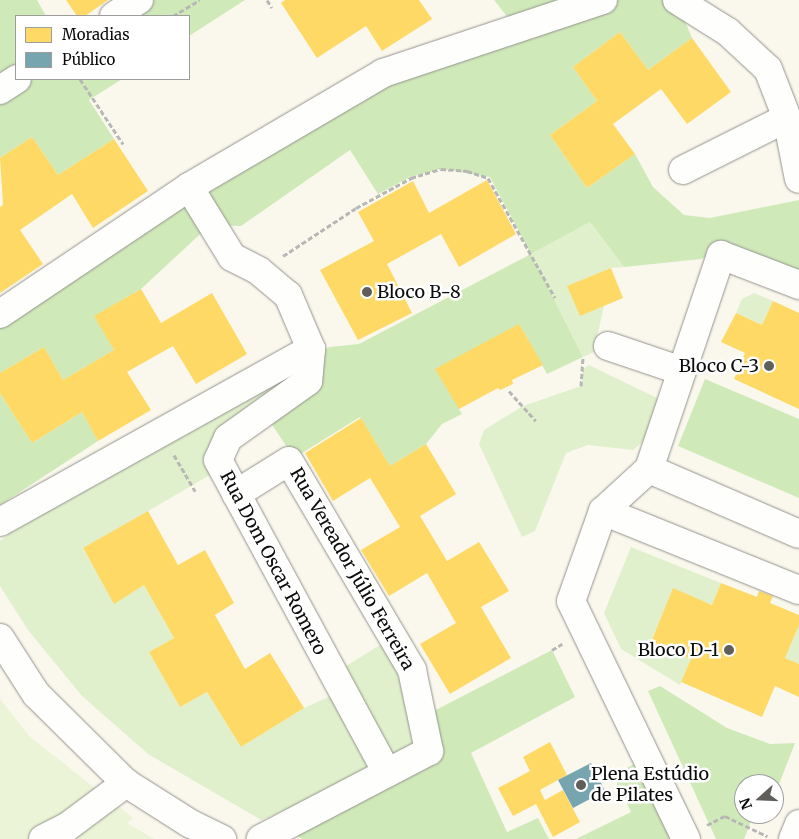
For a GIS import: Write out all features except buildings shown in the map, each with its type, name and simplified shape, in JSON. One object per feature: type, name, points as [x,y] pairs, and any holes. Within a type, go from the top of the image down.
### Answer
[{"type":"street","points":[[116,15],[139,0]]},
{"type":"street","points":[[0,314],[189,187],[384,73],[603,0]]},
{"type":"street","points":[[678,0],[728,32],[768,69],[787,118],[799,179]]},
{"type":"street","points":[[0,90],[15,80]]},
{"type":"street","points":[[683,170],[787,118]]},
{"type":"street","points":[[0,522],[311,349],[288,295],[259,271],[232,257],[189,187]]},
{"type":"street","points":[[693,834],[571,601],[604,511],[649,470],[721,255],[799,285]]},
{"type":"street","points":[[608,346],[682,371]]},
{"type":"street","name":"Rua Dom Oscar Romero","points":[[311,349],[308,381],[228,438],[220,449],[218,460],[387,772]]},
{"type":"street","name":"Rua Vereador Júlio Ferreira","points":[[236,494],[289,461],[412,670],[429,751],[387,772]]},
{"type":"street","points":[[649,470],[799,534]]},
{"type":"street","points":[[604,511],[799,590]]},
{"type":"street","points":[[0,638],[36,694],[126,783],[190,823],[222,839]]},
{"type":"street","points":[[261,839],[387,772]]},
{"type":"street","points":[[43,839],[67,826],[126,783]]},
{"type":"street","points":[[793,839],[799,824]]},
{"type":"path","points":[[175,15],[200,0]]},
{"type":"path","points":[[267,0],[272,8]]},
{"type":"path","points":[[81,80],[123,144]]},
{"type":"path","points":[[259,271],[356,208],[411,178],[440,170],[467,171],[488,178],[556,298]]},
{"type":"path","points":[[581,386],[583,357]]},
{"type":"path","points":[[509,391],[536,421]]},
{"type":"path","points":[[171,451],[196,491]]},
{"type":"path","points":[[693,834],[725,816],[774,839]]},
{"type":"green space","points":[[0,0],[37,0],[45,15],[15,15],[15,80],[120,80],[89,100],[114,139],[58,175],[32,137],[0,158]]},
{"type":"green space","points":[[139,0],[245,0],[190,35],[190,15],[116,15]]},
{"type":"green space","points":[[494,0],[676,0],[692,38],[648,70],[620,32],[573,67],[597,101],[550,135],[587,188],[635,154],[653,187],[684,215],[710,218],[799,200],[799,285],[720,250],[701,259],[624,267],[590,222],[531,254],[490,177],[441,169],[410,177],[378,194],[350,150],[241,226],[210,225],[141,289],[95,316],[114,350],[63,380],[44,347],[0,373],[0,314],[383,73],[516,28]]},
{"type":"green space","points":[[590,222],[624,267],[611,268],[568,286],[580,315],[604,305],[594,352],[583,357],[531,254]]},
{"type":"green space","points":[[531,254],[583,357],[547,374],[519,324],[459,409],[462,414],[442,424],[426,444],[390,466],[360,417],[294,458],[267,417],[314,353],[330,347],[359,344]]},
{"type":"green space","points":[[754,293],[773,301],[762,325],[736,313],[742,299]]},
{"type":"green space","points":[[311,349],[310,382],[228,438],[222,468],[83,549],[114,603],[144,585],[174,638],[149,652],[180,707],[207,692],[241,747],[304,708],[342,691],[333,674],[393,637],[429,751],[294,820],[284,810],[261,820],[148,754],[82,696],[28,630],[0,586],[0,541],[8,535],[1,522]]},
{"type":"green space","points":[[589,365],[663,401],[659,429],[633,450],[588,445],[566,453],[535,531],[522,537],[479,444],[484,430],[523,406],[581,386],[583,369]]},
{"type":"green space","points":[[705,379],[799,419],[799,498],[678,446]]},
{"type":"green space","points":[[0,393],[32,443],[82,412],[98,441],[0,505]]},
{"type":"green space","points":[[631,547],[721,583],[712,605],[673,589],[651,641],[691,659],[680,685],[621,649],[604,613]]},
{"type":"green space","points":[[799,625],[799,664],[785,658]]},
{"type":"green space","points":[[552,650],[575,697],[471,753],[507,832],[538,818],[549,839],[302,839],[291,833],[429,751],[422,717]]},
{"type":"green space","points":[[660,686],[727,728],[770,744],[795,743],[783,774],[734,774],[734,824],[750,824],[744,839],[716,839],[648,691]]},
{"type":"green space","points":[[0,699],[29,736],[133,818],[127,823],[154,839],[0,839]]},
{"type":"green space","points":[[642,760],[676,839],[576,839],[631,812],[613,775]]},
{"type":"place","name":"Bloco B-8","points":[[367,292]]},
{"type":"place","name":"Bloco C-3","points":[[769,366]]},
{"type":"place","name":"Bloco D-1","points":[[729,650]]},
{"type":"place","name":"Plena Estúdio de Pilates","points":[[581,785]]}]
